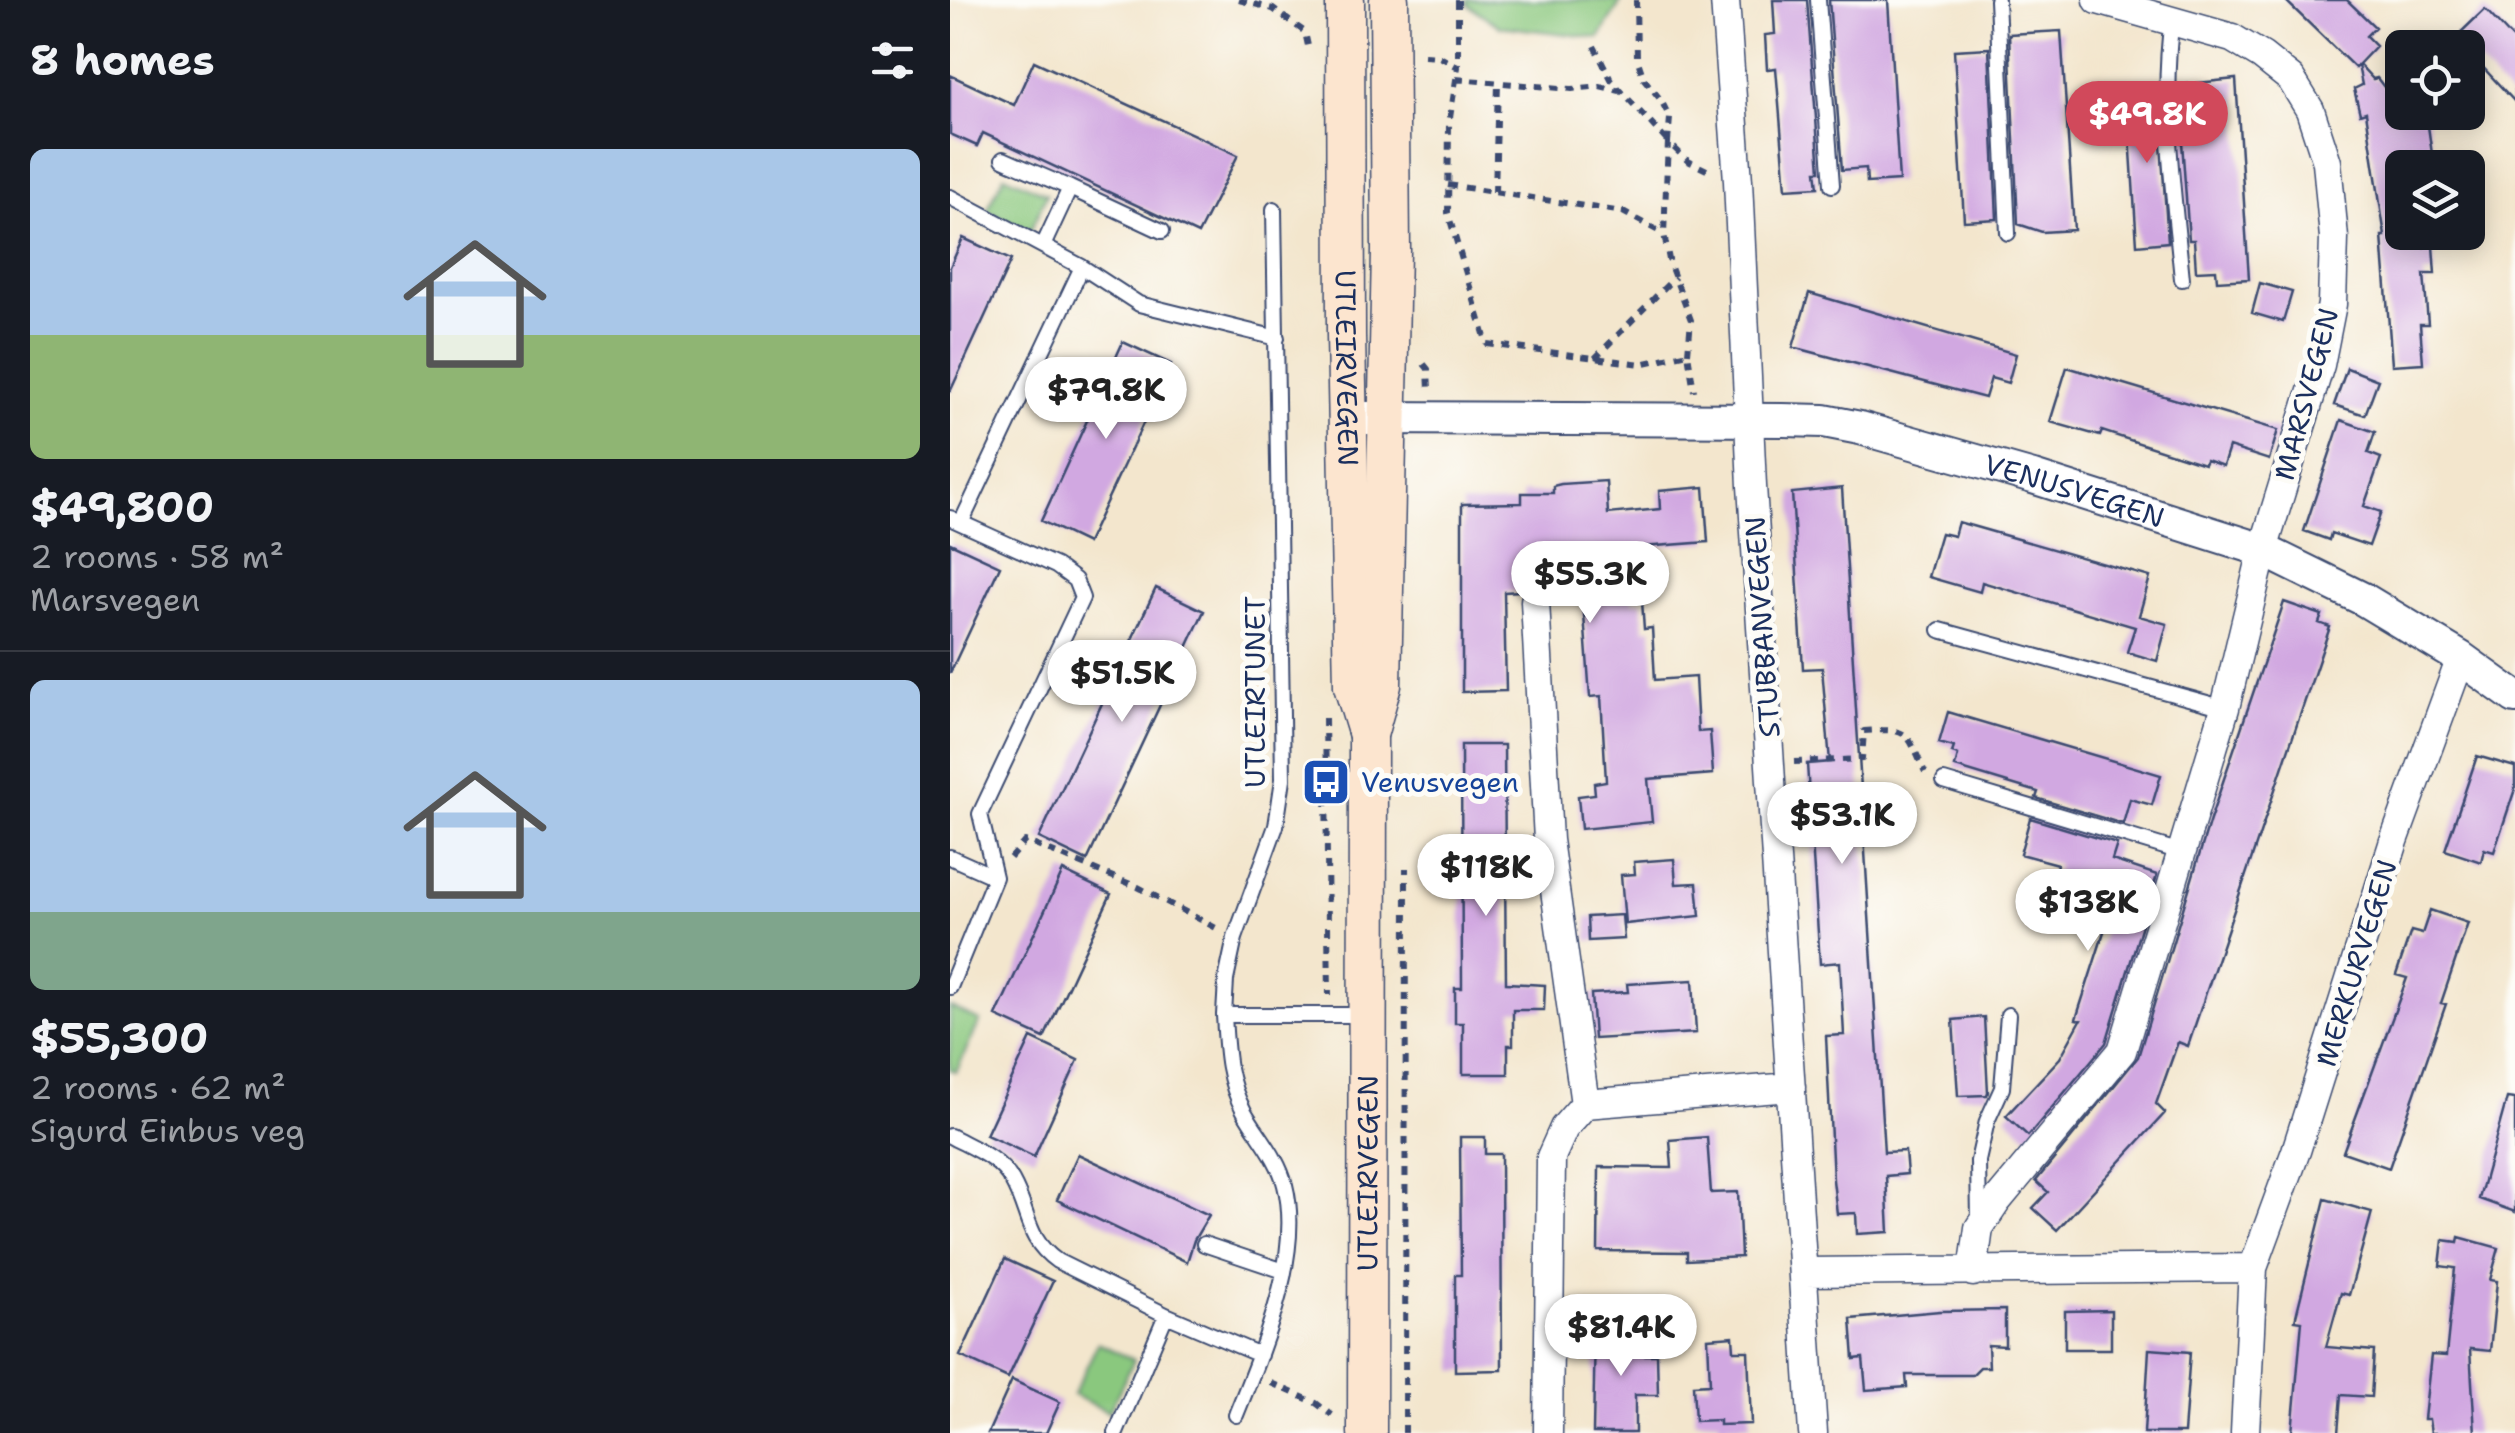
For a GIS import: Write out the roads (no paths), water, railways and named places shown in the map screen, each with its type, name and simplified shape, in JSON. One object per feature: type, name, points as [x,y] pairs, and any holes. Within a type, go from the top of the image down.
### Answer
[{"type":"main road","name":"UTLEIRVEGEN","points":[[1344,0],[1353,686],[1368,734]]},
{"type":"main road","name":"UTLEIRVEGEN","points":[[1367,1433],[1348,1015],[1368,734],[1382,686],[1392,251],[1389,0]]},
{"type":"street","name":"STUBBANVEGEN","points":[[1725,0],[1813,1433]]},
{"type":"street","name":"MARSVEGEN","points":[[2098,0],[2232,38],[2262,56],[2290,79],[2310,110],[2327,162],[2334,238],[2332,304],[2320,365],[2263,550]]},
{"type":"street","name":"VENUSVEGEN","points":[[1349,418],[1751,420],[1824,422],[1860,428],[2263,550],[2363,599],[2515,697]]},
{"type":"street","points":[[1973,1272],[1980,1228],[1997,1201],[2122,1051],[2225,708],[2263,550]]},
{"type":"street","points":[[1535,600],[1548,840],[1585,1104]]},
{"type":"street","name":"MERKURVEGEN","points":[[2245,1433],[2253,1268],[2296,1151],[2394,841],[2460,658]]},
{"type":"street","points":[[1548,1433],[1551,1157],[1564,1128],[1585,1104],[1791,1087]]},
{"type":"street","points":[[1804,1272],[2253,1268]]},
{"type":"lane","points":[[1818,0],[1832,185]]},
{"type":"lane","points":[[1997,0],[2008,233]]},
{"type":"lane","points":[[2172,20],[2167,53],[2171,157],[2182,279]]},
{"type":"lane","points":[[1004,159],[1162,231]]},
{"type":"lane","points":[[1043,246],[1070,188]]},
{"type":"lane","points":[[950,197],[1082,267],[1139,304],[1277,338]]},
{"type":"lane","name":"UTLEIRTUNET","points":[[1236,1415],[1260,1356],[1284,1271],[1290,1222],[1285,1184],[1270,1151],[1243,1110],[1228,1073],[1224,1015],[1234,938],[1276,826],[1282,779],[1274,209]]},
{"type":"lane","points":[[950,987],[995,876],[980,814],[1082,598],[1075,580],[1056,566],[955,520],[1082,267]]},
{"type":"lane","points":[[1940,630],[2225,708]]},
{"type":"lane","points":[[1944,782],[2182,852]]},
{"type":"lane","points":[[950,857],[995,876]]},
{"type":"lane","points":[[1224,1015],[1348,1015]]},
{"type":"lane","points":[[1980,1228],[1978,1161],[1987,1121],[2002,1088],[2008,1015]]},
{"type":"lane","points":[[950,1136],[997,1162],[1012,1180],[1041,1250],[1166,1314],[1260,1356]]},
{"type":"lane","points":[[1204,1244],[1284,1271]]},
{"type":"lane","points":[[1116,1433],[1166,1314]]},
{"type":"place","name":"Venusvegen","points":[[1326,782]]}]
